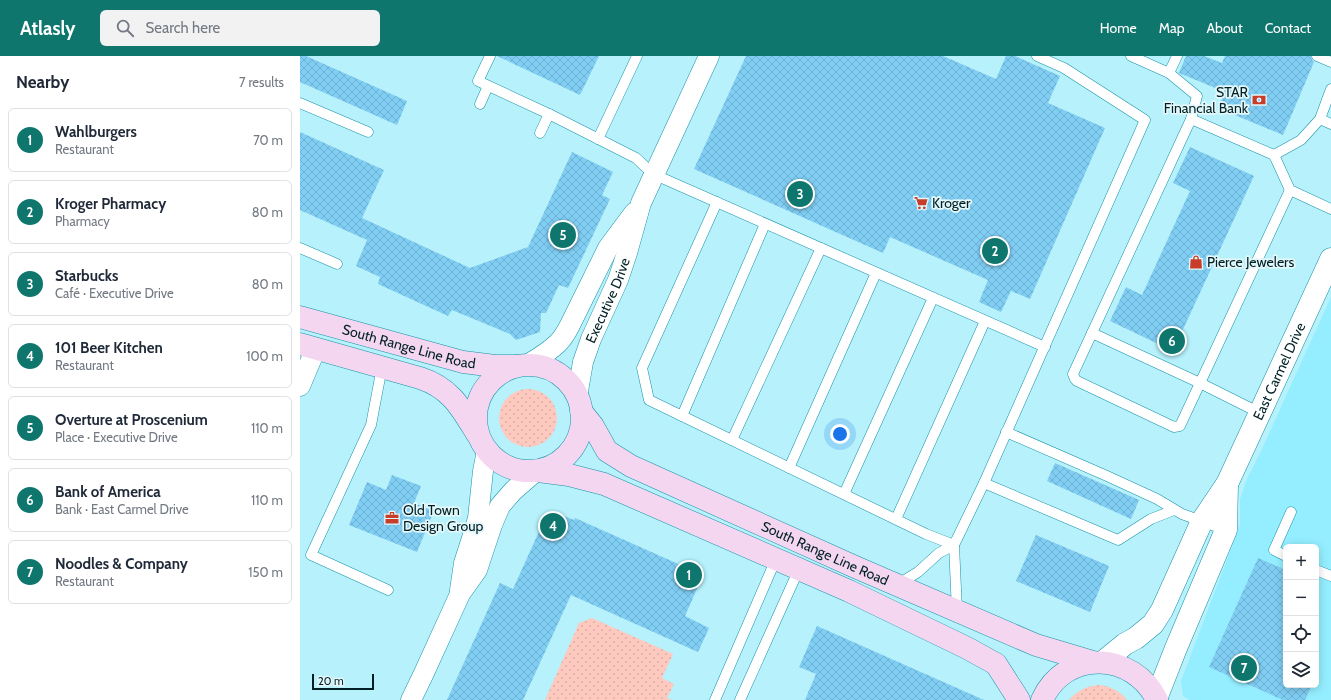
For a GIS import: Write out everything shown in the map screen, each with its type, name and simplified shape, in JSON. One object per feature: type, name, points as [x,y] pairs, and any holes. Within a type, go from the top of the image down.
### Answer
[{"type":"main road","name":"South Range Line Road","points":[[300,317],[463,362],[495,366],[524,366]]},
{"type":"main road","name":"South Range Line Road","points":[[308,346],[420,378],[438,386],[454,400],[463,411],[484,445]]},
{"type":"main road","points":[[524,366],[540,366],[562,377],[571,386],[579,404],[581,427],[576,442],[566,456],[554,465],[537,471],[515,470],[505,466],[495,459],[484,445],[476,425],[476,412],[480,398],[486,387],[502,373],[524,366]]},
{"type":"main road","name":"South Range Line Road","points":[[579,404],[607,450],[631,466],[897,585],[1036,645],[1098,662],[1119,665],[1134,673],[1147,684],[1156,699]]},
{"type":"main road","name":"South Range Line Road","points":[[537,471],[569,475],[604,484],[849,591],[967,648],[996,664],[1019,700]]},
{"type":"main road","points":[[1042,700],[1046,691],[1059,676],[1075,667],[1098,662]]},
{"type":"street","name":"Executive Drive","points":[[579,404],[583,362],[591,339],[618,280],[641,203],[709,56]]},
{"type":"street","name":"Executive Drive","points":[[524,366],[547,352],[558,343],[564,335],[608,248],[641,203]]},
{"type":"street","name":"East Carmel Drive","points":[[1098,662],[1136,638],[1153,624],[1162,610],[1202,520],[1227,484],[1260,412],[1328,273]]},
{"type":"street","points":[[300,386],[308,346]]},
{"type":"street","points":[[460,594],[464,563],[478,518],[484,445]]},
{"type":"street","points":[[411,700],[460,594],[477,570],[500,506],[513,491],[537,471]]},
{"type":"street","name":"East Carmel Drive","points":[[1156,699],[1226,530],[1227,484]]},
{"type":"lane","points":[[490,56],[478,81],[549,114],[636,158],[654,174],[1045,347]]},
{"type":"lane","points":[[598,139],[637,56]]},
{"type":"lane","points":[[957,611],[954,545],[984,483],[1145,120],[1064,68],[1037,56]]},
{"type":"lane","points":[[1131,56],[1169,73],[1197,96],[1191,119],[1073,374],[1077,382],[1174,427],[1180,426],[1290,190]]},
{"type":"lane","points":[[1169,73],[1177,56]]},
{"type":"lane","points":[[1317,56],[1331,62]]},
{"type":"lane","points":[[480,104],[488,86]]},
{"type":"lane","points":[[1274,155],[1301,140],[1320,119],[1331,89]]},
{"type":"lane","points":[[300,103],[368,132]]},
{"type":"lane","points":[[540,133],[549,114]]},
{"type":"lane","points":[[1191,119],[1274,155],[1290,190],[1331,209]]},
{"type":"lane","points":[[1320,119],[1331,124]]},
{"type":"lane","points":[[717,202],[642,368],[649,400],[926,534],[954,545]]},
{"type":"lane","points":[[682,416],[765,224]]},
{"type":"lane","points":[[300,248],[337,264]]},
{"type":"lane","points":[[732,440],[821,248]]},
{"type":"lane","points":[[789,468],[876,273]]},
{"type":"lane","points":[[844,494],[933,298]]},
{"type":"lane","points":[[896,519],[985,321]]},
{"type":"lane","points":[[1092,333],[1260,412]]},
{"type":"lane","points":[[382,367],[371,425],[311,555],[388,590]]},
{"type":"lane","points":[[1006,432],[1114,479],[1157,499],[1174,510],[1226,530]]},
{"type":"lane","points":[[984,483],[1118,540],[1151,519],[1174,510]]},
{"type":"lane","points":[[1283,554],[1274,550],[1291,512]]},
{"type":"lane","points":[[897,585],[918,572],[939,553],[954,545]]},
{"type":"lane","points":[[715,700],[776,559]]},
{"type":"lane","points":[[740,700],[799,569]]},
{"type":"lane","points":[[1319,571],[1331,576]]},
{"type":"shaded area","points":[[1331,297],[1331,700],[1189,700],[1183,696],[1181,681],[1240,525],[1240,499],[1247,479]]},
{"type":"shaded area","points":[[522,389],[534,389],[549,397],[557,412],[557,424],[549,439],[534,447],[522,447],[507,439],[499,424],[499,412],[507,397]]},
{"type":"shaded area","points":[[592,618],[673,654],[662,678],[674,684],[667,698],[672,700],[545,700],[579,623]]},
{"type":"shaded area","points":[[1090,686],[1107,686],[1121,694],[1127,700],[1069,700],[1075,694]]},
{"type":"building","points":[[300,56],[306,56],[407,101],[397,125],[300,82]]},
{"type":"building","points":[[497,56],[599,56],[580,95]]},
{"type":"building","name":"Kroger","points":[[746,56],[943,56],[996,79],[1006,56],[1015,56],[1060,76],[1048,103],[1105,128],[1030,299],[1011,291],[1001,312],[979,302],[988,280],[890,237],[883,253],[694,169]]},
{"type":"building","name":"STAR Financial Bank","points":[[1186,56],[1204,56],[1222,63],[1225,56],[1311,56],[1314,62],[1283,135],[1218,108],[1225,92],[1179,73]]},
{"type":"building","points":[[300,132],[384,170],[362,218],[470,268],[528,247],[572,152],[613,172],[602,195],[610,199],[568,288],[559,285],[546,313],[541,313],[540,332],[516,340],[510,334],[452,310],[448,316],[378,284],[380,277],[356,266],[367,240],[300,210]]},
{"type":"building","points":[[1190,147],[1254,176],[1173,351],[1110,321],[1126,287],[1142,295],[1190,191],[1173,183]]},
{"type":"building","points":[[1055,463],[1139,500],[1131,519],[1047,481]]},
{"type":"building","name":"Old Town Design Group","points":[[392,475],[421,486],[414,503],[434,511],[417,552],[349,525],[367,482],[386,490]]},
{"type":"building","points":[[566,517],[574,520],[575,518],[703,575],[685,616],[709,628],[698,652],[571,595],[523,700],[447,700],[500,583],[513,589],[542,525],[551,518]]},
{"type":"building","points":[[1036,535],[1109,566],[1090,612],[1016,581]]},
{"type":"building","points":[[1258,558],[1283,569],[1283,688],[1311,688],[1305,700],[1283,700],[1209,667]]},
{"type":"building","points":[[817,626],[984,700],[805,700],[816,674],[799,667]]},
{"type":"place","name":"STAR Financial Bank","points":[[1259,100]]},
{"type":"place","name":"Starbucks","points":[[800,194]]},
{"type":"place","name":"Kroger","points":[[921,203]]},
{"type":"place","name":"Overture at Proscenium","points":[[563,235]]},
{"type":"place","name":"Kroger Pharmacy","points":[[995,251]]},
{"type":"place","name":"Pierce Jewelers","points":[[1196,262]]},
{"type":"place","name":"Bank of America","points":[[1172,341]]},
{"type":"place","name":"Old Town Design Group","points":[[392,518]]},
{"type":"place","name":"101 Beer Kitchen","points":[[553,526]]},
{"type":"place","name":"Wahlburgers","points":[[689,575]]},
{"type":"place","name":"Noodles & Company","points":[[1244,668]]}]
